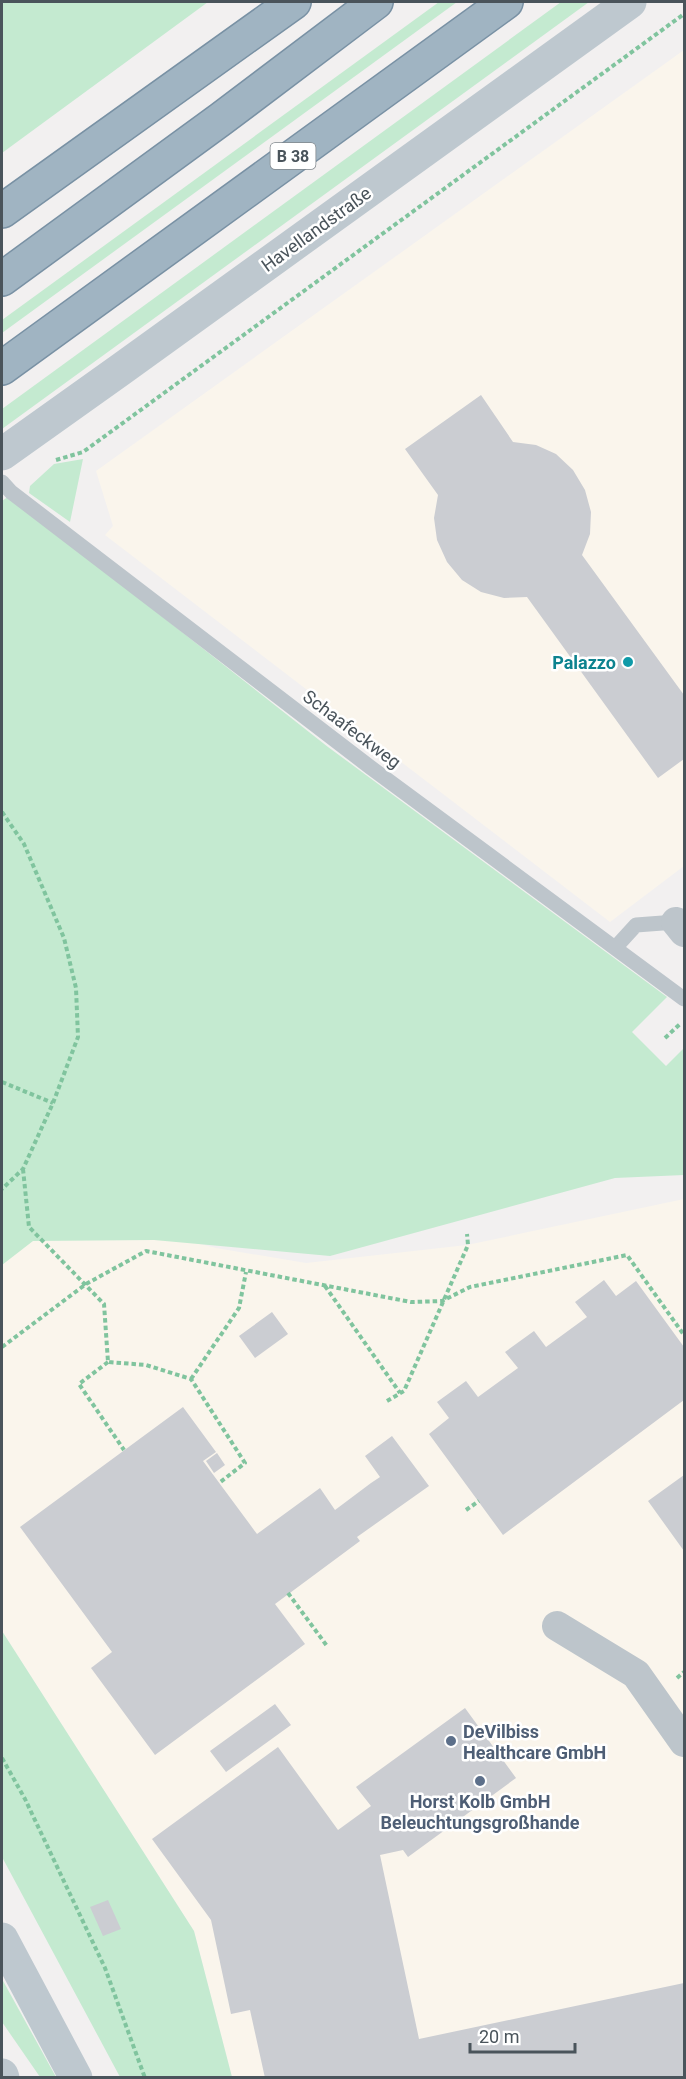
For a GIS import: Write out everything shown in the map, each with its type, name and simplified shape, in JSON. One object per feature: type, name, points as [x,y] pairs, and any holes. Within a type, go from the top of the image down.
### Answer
[{"type":"highway","points":[[2,211],[294,2]]},
{"type":"highway","points":[[2,279],[376,2]]},
{"type":"highway","name":"B 38","points":[[2,368],[506,2]]},
{"type":"main road","name":"Havellandstraße","points":[[2,454],[630,2]]},
{"type":"main road","points":[[2,1939],[76,2078]]},
{"type":"street","points":[[557,1626],[636,1674],[684,1742]]},
{"type":"lane","name":"Schaafeckweg","points":[[6,487],[370,767],[684,999]]},
{"type":"lane","points":[[615,948],[636,925],[680,927]]},
{"type":"path","points":[[6,487],[49,462],[83,452],[684,14]]},
{"type":"path","points":[[2,812],[24,844],[60,927],[76,988],[78,1037],[53,1103],[22,1169],[2,1189]]},
{"type":"path","points":[[665,1038],[684,1019]]},
{"type":"path","points":[[2,1082],[53,1103]]},
{"type":"path","points":[[22,1169],[29,1227],[104,1304],[108,1362]]},
{"type":"path","points":[[387,1401],[404,1390],[468,1245],[467,1234]]},
{"type":"path","points":[[2,1347],[86,1284],[146,1251],[411,1302],[442,1301],[470,1287],[627,1255],[684,1335]]},
{"type":"path","points":[[190,1379],[239,1308],[246,1272]]},
{"type":"path","points":[[325,1286],[400,1393]]},
{"type":"path","points":[[124,1450],[79,1384],[108,1362],[146,1365],[190,1379],[245,1463],[219,1483]]},
{"type":"path","points":[[466,1510],[479,1501]]},
{"type":"path","points":[[288,1593],[327,1646]]},
{"type":"path","points":[[2,1758],[105,1968],[145,2078]]},
{"type":"shaded area","points":[[684,50],[684,866],[610,922],[105,535],[113,526],[96,471]]},
{"type":"shaded area","points":[[684,1199],[684,2077],[232,2077],[194,1931],[2,1631],[2,1249],[109,1221],[216,1248],[306,1263],[467,1245]]},
{"type":"green space","points":[[2,2],[208,2],[2,153]]},
{"type":"green space","points":[[439,2],[457,2],[2,333],[2,320]]},
{"type":"green space","points":[[561,2],[589,2],[2,429],[2,409]]},
{"type":"green space","points":[[83,459],[70,522],[29,493],[30,486],[54,464]]},
{"type":"green space","points":[[9,496],[328,747],[667,997],[632,1032],[666,1066],[684,1048],[684,1175],[615,1178],[330,1256],[154,1240],[33,1241],[2,1265],[2,501]]},
{"type":"green space","points":[[2,1631],[194,1931],[232,2077],[120,2077],[2,1857]]},
{"type":"green space","points":[[2,1979],[56,2077],[40,2077],[2,2022]]},
{"type":"building","points":[[481,395],[513,442],[536,445],[556,454],[573,470],[585,490],[591,512],[590,534],[582,555],[684,695],[684,759],[658,778],[527,597],[504,598],[481,592],[462,580],[447,562],[437,540],[434,518],[438,495],[405,449]]},
{"type":"building","points":[[604,1280],[616,1296],[636,1281],[684,1347],[684,1400],[503,1535],[429,1434],[449,1418],[437,1402],[466,1381],[478,1397],[518,1368],[505,1352],[534,1331],[546,1347],[587,1317],[575,1302]]},
{"type":"building","points":[[272,1312],[288,1334],[255,1358],[239,1336]]},
{"type":"building","points":[[183,1407],[216,1452],[203,1461],[257,1534],[320,1488],[335,1510],[380,1477],[365,1456],[392,1436],[429,1486],[357,1537],[360,1541],[275,1604],[305,1644],[155,1755],[91,1668],[112,1652],[20,1527]]},
{"type":"building","points":[[217,1453],[225,1465],[214,1473],[206,1461]]},
{"type":"building","points":[[684,1475],[684,1551],[648,1501]]},
{"type":"building","points":[[275,1704],[291,1725],[226,1772],[210,1751]]},
{"type":"building","points":[[465,1708],[516,1778],[408,1857],[403,1850],[380,1855],[419,2039],[684,1983],[684,2078],[265,2078],[250,2010],[231,2014],[211,1920],[152,1839],[278,1747],[338,1830],[371,1806],[356,1787]]},
{"type":"building","points":[[108,1900],[121,1929],[103,1936],[90,1907]]},
{"type":"place","name":"Palazzo","points":[[628,662]]},
{"type":"place","name":"DeVilbiss Healthcare GmbH","points":[[451,1741]]},
{"type":"place","name":"Horst Kolb GmbH Beleuchtungsgroßhande","points":[[480,1781]]}]
